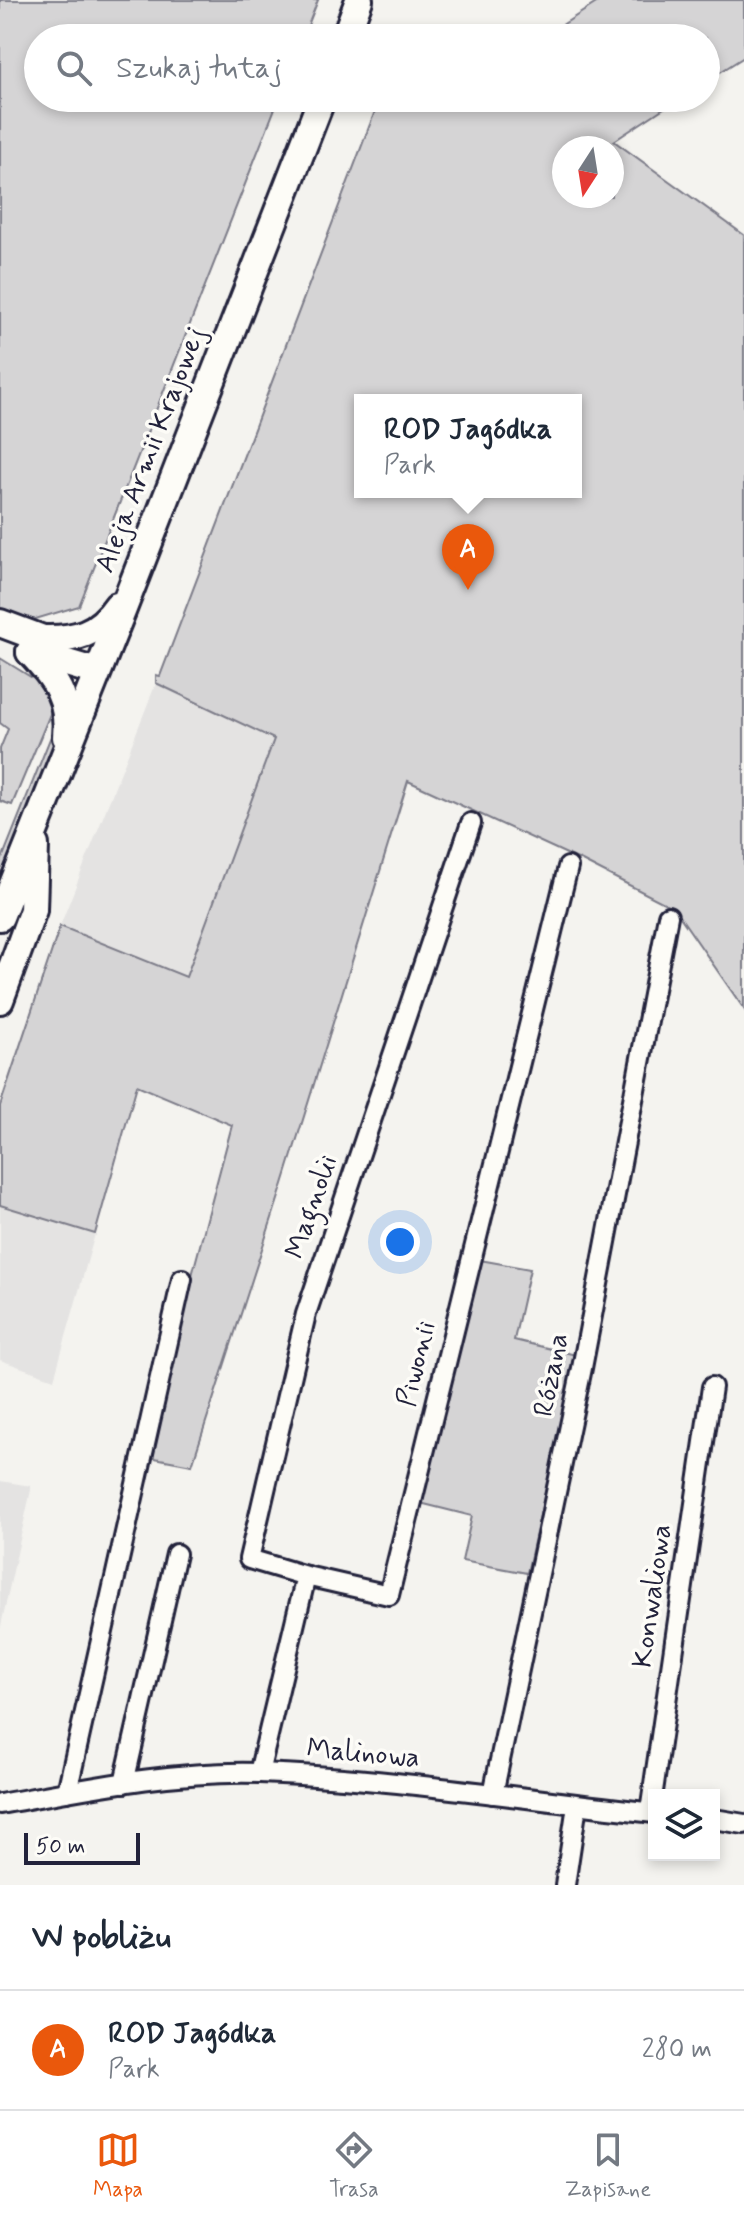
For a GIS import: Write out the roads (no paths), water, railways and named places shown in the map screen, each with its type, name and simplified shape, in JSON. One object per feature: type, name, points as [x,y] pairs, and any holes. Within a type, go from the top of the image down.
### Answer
[{"type":"street","points":[[350,24],[359,0]]},
{"type":"street","name":"Aleja Armii Krajowej","points":[[0,917],[317,112]]},
{"type":"street","points":[[0,639],[37,646],[89,633],[113,613],[135,580]]},
{"type":"street","points":[[0,623],[37,646],[97,673]]},
{"type":"street","points":[[37,646],[64,699],[68,723],[65,752]]},
{"type":"street","name":"Aleja Armii Krajowej","points":[[0,1000],[33,910],[36,823]]},
{"type":"street","name":"Magnolii","points":[[306,1576],[249,1559],[306,1314],[471,823]]},
{"type":"street","name":"Piwonii","points":[[306,1576],[389,1595],[568,867]]},
{"type":"street","name":"Różana","points":[[493,1794],[582,1368],[668,916]]},
{"type":"street","points":[[67,1792],[182,1279]]},
{"type":"street","name":"Konwaliowa","points":[[655,1789],[712,1387]]},
{"type":"street","points":[[124,1783],[176,1554]]},
{"type":"street","points":[[259,1773],[306,1576]]},
{"type":"street","name":"Malinowa","points":[[0,1804],[124,1783],[259,1773],[648,1812]]},
{"type":"street","points":[[565,1885],[577,1805]]},
{"type":"street","points":[[720,1820],[744,1824]]},
{"type":"place","name":"ROD Jagódka","points":[[468,590]]}]
